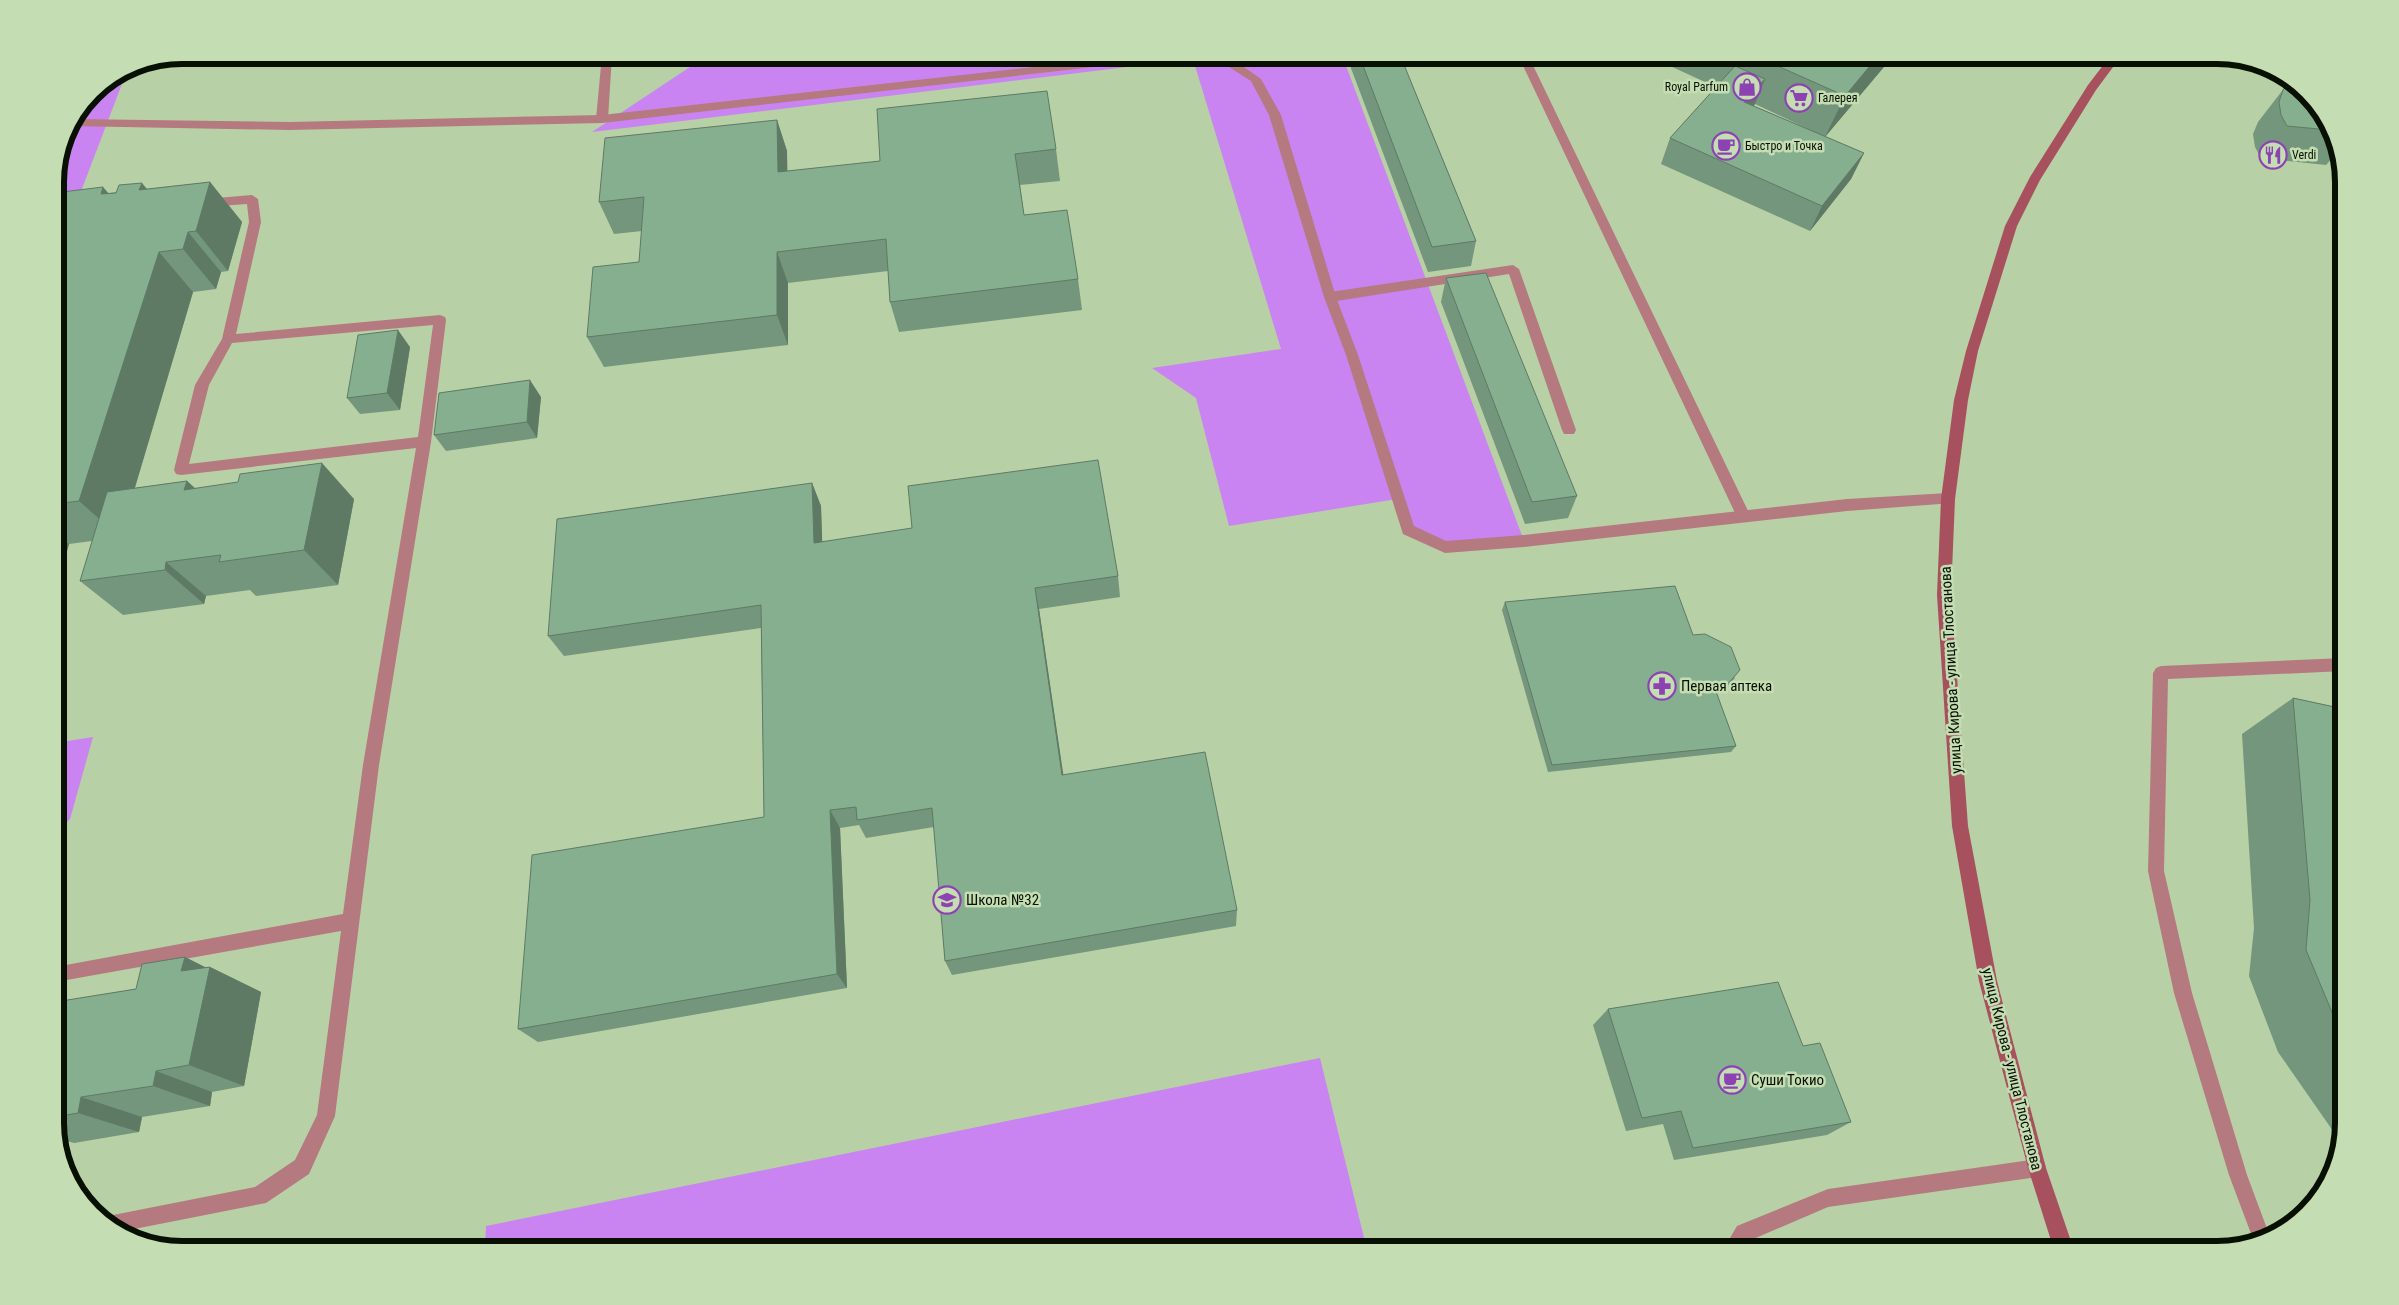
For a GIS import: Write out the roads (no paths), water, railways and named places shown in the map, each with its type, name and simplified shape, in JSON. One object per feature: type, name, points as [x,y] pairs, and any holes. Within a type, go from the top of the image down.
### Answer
[{"type":"main road","name":"улица Кирова - улица Тлостанова","points":[[2061,1241],[2037,1168],[1988,981],[1960,826],[1944,595],[1948,499],[1961,400],[1972,352],[1986,301],[2011,226],[2034,180],[2092,88],[2111,64]]},
{"type":"street","points":[[602,119],[606,64]]},
{"type":"street","points":[[79,124],[290,126],[602,119],[1093,64]]},
{"type":"street","points":[[1233,64],[1255,80],[1275,115],[1330,297],[1352,355],[1408,530],[1445,547],[1524,541],[1847,505],[1948,499]]},
{"type":"street","points":[[1527,64],[1744,516]]},
{"type":"street","points":[[193,204],[252,199],[255,222],[228,339],[202,385],[181,470],[424,442]]},
{"type":"street","points":[[1330,297],[1513,269],[1569,430]]},
{"type":"street","points":[[118,1222],[259,1196],[302,1167],[326,1116],[371,764],[424,442],[440,320],[228,339]]},
{"type":"street","points":[[2260,1233],[2238,1176],[2182,993],[2156,871],[2161,673],[2335,664]]},
{"type":"street","points":[[64,972],[351,921]]},
{"type":"street","points":[[1739,1241],[1744,1234],[1828,1198],[2037,1168]]},
{"type":"place","name":"Royal Parfum","points":[[1747,87]]},
{"type":"place","name":"Галерея","points":[[1799,98]]},
{"type":"place","name":"Быстро и Точка","points":[[1726,146]]},
{"type":"place","name":"Verdi","points":[[2273,155]]},
{"type":"place","name":"Первая аптека","points":[[1662,686]]},
{"type":"place","name":"Школа №32","points":[[947,900]]},
{"type":"place","name":"Суши Токио","points":[[1732,1080]]}]
